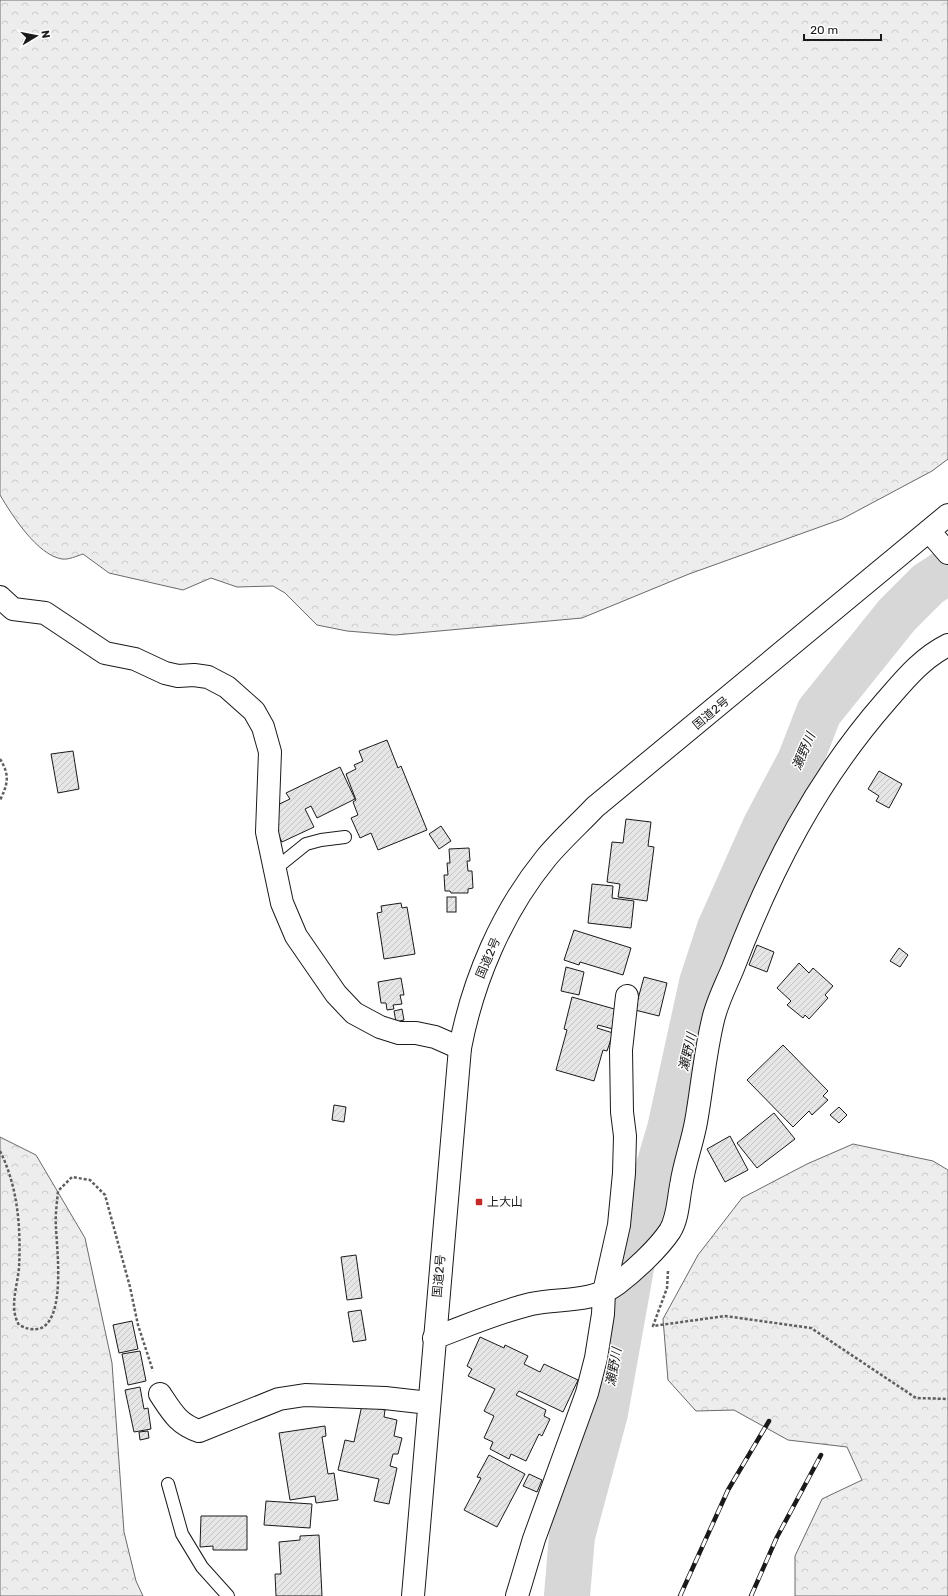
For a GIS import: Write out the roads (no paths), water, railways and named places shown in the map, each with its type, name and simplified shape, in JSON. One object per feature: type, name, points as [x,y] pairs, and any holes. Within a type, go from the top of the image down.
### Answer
[{"type":"main road","name":"国道2号","points":[[413,1596],[460,1048],[466,1015],[482,970],[510,909],[546,858],[595,808],[948,515]]},
{"type":"main road","points":[[929,531],[947,552]]},
{"type":"main road","points":[[0,597],[13,609],[45,613],[105,653],[135,659],[165,673],[178,676],[194,674],[208,677],[226,687],[254,711],[263,727],[270,752],[267,832],[282,903],[296,936],[336,994],[354,1014],[380,1027],[399,1033],[416,1033],[435,1037],[460,1048]]},
{"type":"main road","points":[[434,1338],[533,1304],[589,1297],[610,1288],[660,1244],[671,1229],[677,1215],[681,1184],[692,1144],[713,1019],[744,938],[774,868],[812,800],[857,734],[912,670],[932,653],[948,645]]},
{"type":"main road","points":[[517,1596],[534,1539],[587,1393],[596,1358],[603,1314],[610,1288],[619,1225],[624,1173],[625,1136],[622,1112],[621,1050],[627,996]]},
{"type":"main road","points":[[160,1394],[173,1414],[185,1426],[199,1431],[279,1399],[305,1395],[385,1398],[429,1403]]},
{"type":"lane","points":[[275,869],[306,844],[321,840],[345,837]]},
{"type":"lane","points":[[168,1484],[182,1534],[202,1567],[228,1596]]},
{"type":"waterway","name":"瀬野川","points":[[567,1596],[572,1536],[605,1413],[634,1251],[670,1129],[702,983],[720,928],[765,827],[800,761],[819,712],[897,615],[928,584],[948,571]]},
{"type":"railway","points":[[680,1596],[728,1490],[769,1421]]},
{"type":"railway","points":[[751,1596],[777,1537],[821,1455]]},
{"type":"place","name":"上大山","points":[[479,1202]]}]
